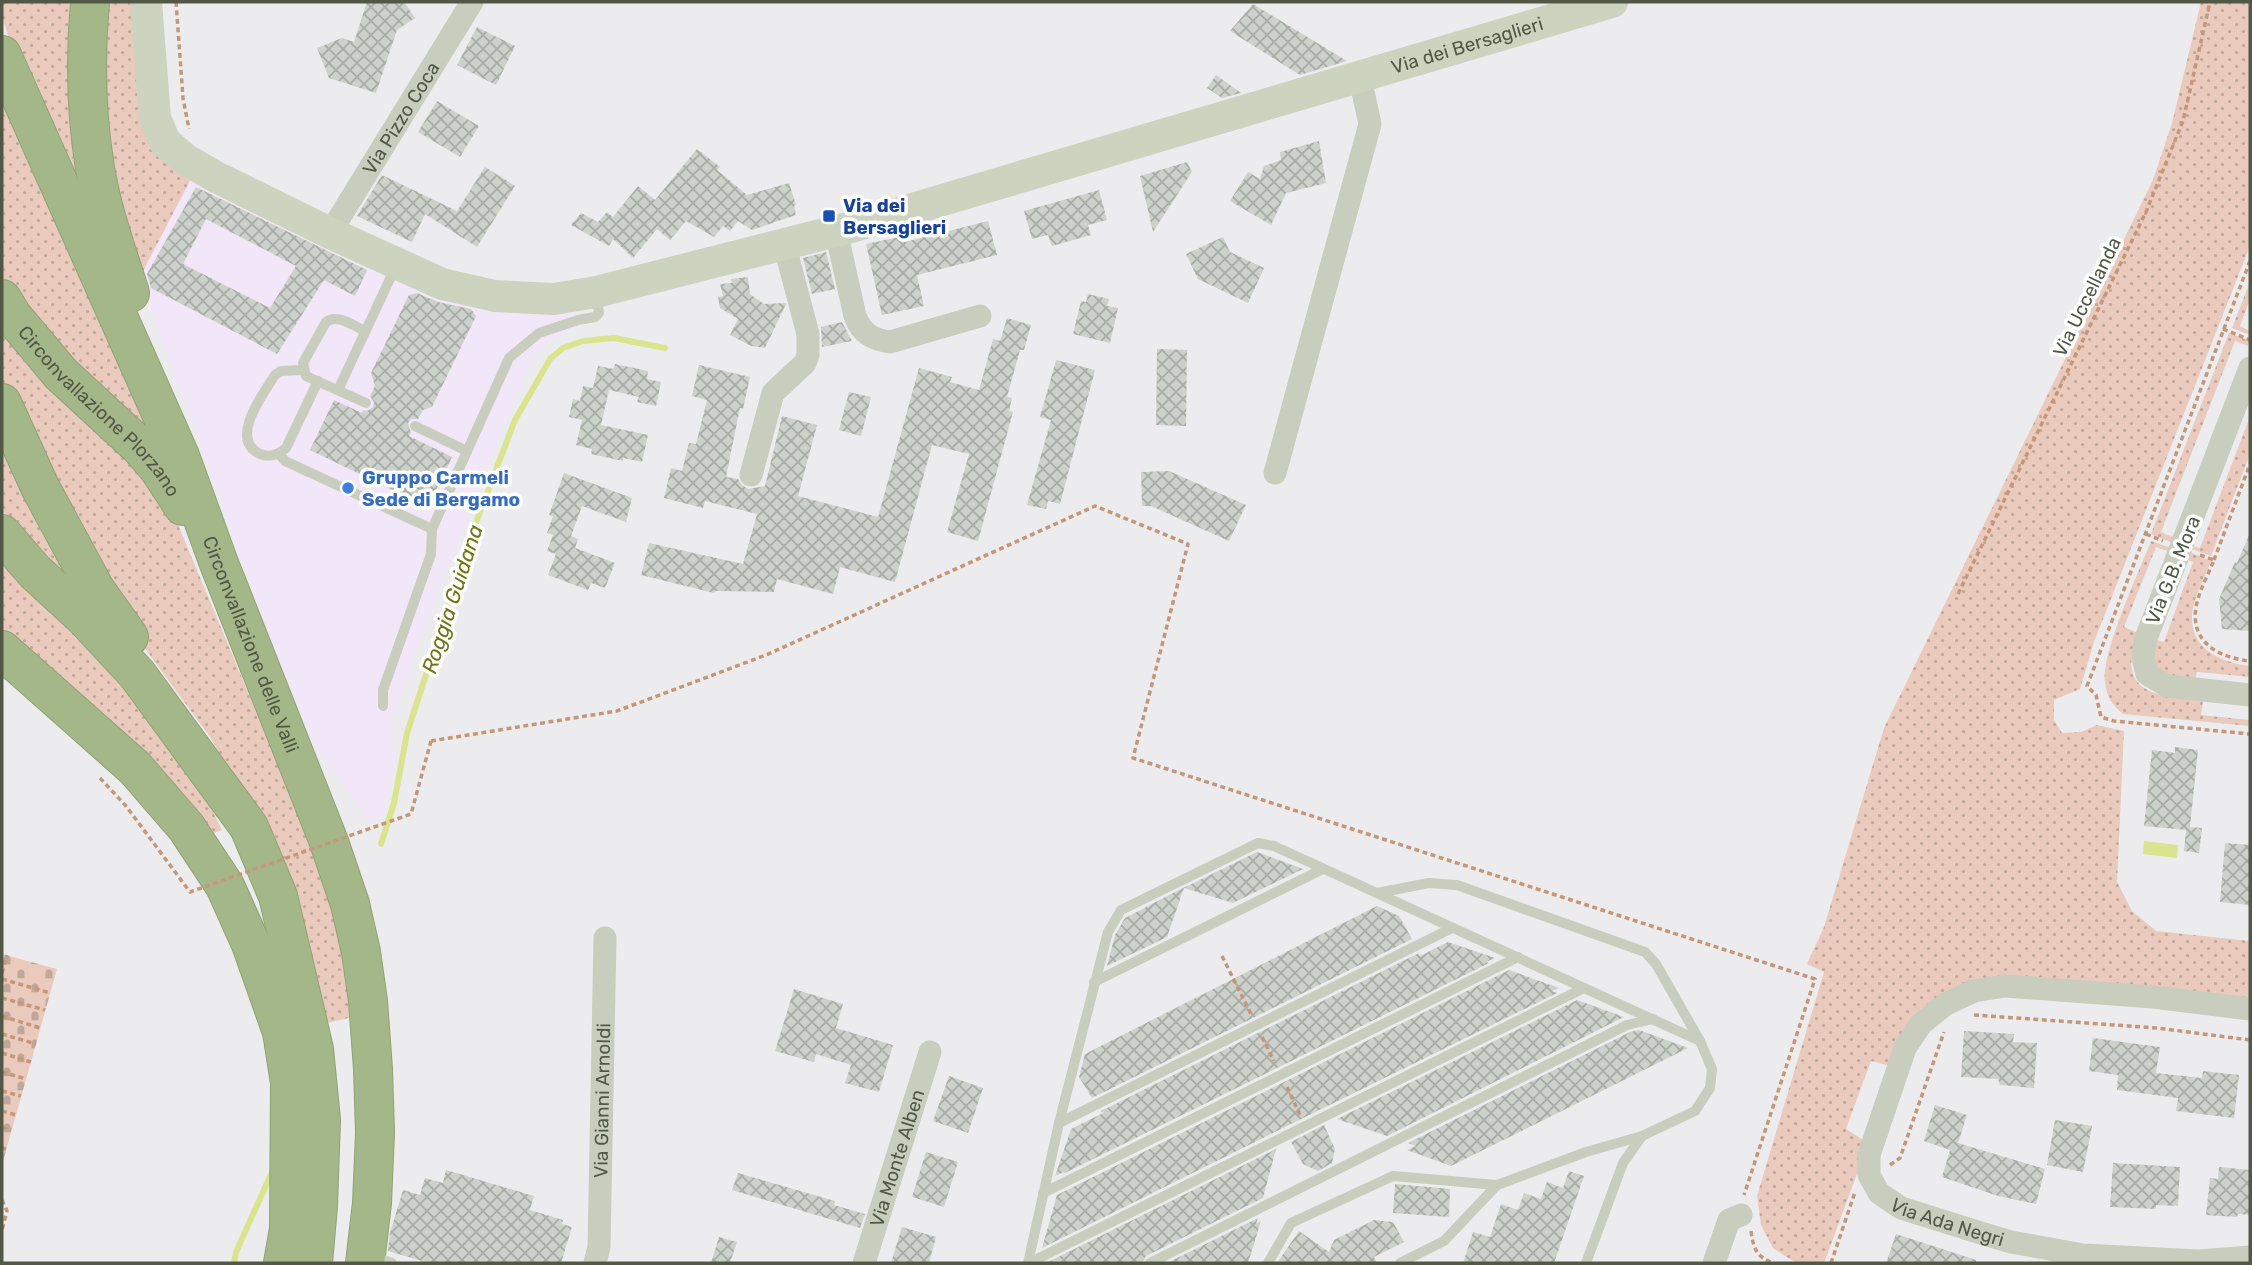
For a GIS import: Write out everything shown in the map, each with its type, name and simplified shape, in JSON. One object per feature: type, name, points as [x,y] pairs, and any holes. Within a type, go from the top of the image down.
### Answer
[{"type":"highway","points":[[90,2],[86,39],[86,84],[95,170],[103,205],[180,456]]},
{"type":"highway","name":"Circonvallazione delle Valli","points":[[2,55],[180,456],[218,561],[329,842],[350,904],[361,952],[372,1055],[375,1133],[372,1203],[374,1260]]},
{"type":"highway","name":"Circonvallazione Plorzano","points":[[2,299],[13,317],[61,374],[139,446],[159,469],[218,561]]},
{"type":"highway","points":[[2,403],[40,487],[96,589],[207,741],[249,827],[278,896],[314,1049],[321,1120],[313,1263]]},
{"type":"highway","points":[[2,534],[35,572],[84,617],[137,674],[249,827]]},
{"type":"highway","points":[[2,650],[135,768],[186,827],[225,886],[251,944],[282,1032],[290,1083],[289,1229],[283,1263]]},
{"type":"highway","points":[[2,671],[128,777],[203,872],[242,944],[273,1033],[289,1133]]},
{"type":"street","name":"Via dei Bersaglieri","points":[[146,2],[155,118],[165,142],[185,159],[330,233],[442,285],[495,296],[554,299],[596,292],[836,231],[1612,2]]},
{"type":"street","name":"Via dei Bersaglieri","points":[[161,2],[171,122],[181,140],[216,177]]},
{"type":"street","name":"Via Pizzo Coca","points":[[330,233],[472,2]]},
{"type":"street","points":[[1275,472],[1370,124],[1360,78]]},
{"type":"street","points":[[836,231],[855,317],[866,335],[890,342],[980,316]]},
{"type":"street","points":[[751,475],[773,393],[805,363],[808,355],[808,334],[783,243]]},
{"type":"street","name":"Via G.B. Mora","points":[[2250,368],[2145,641],[2143,658],[2147,674],[2167,686],[2250,695]]},
{"type":"street","name":"Via Gianni Arnoldi","points":[[595,1263],[599,1247],[605,938]]},
{"type":"street","points":[[1869,1175],[1869,1155],[1905,1048],[1921,1024],[1959,996],[1989,987],[2005,986],[2153,997],[2250,1009]]},
{"type":"street","name":"Via Monte Alben","points":[[864,1263],[930,1052]]},
{"type":"street","name":"Via Ada Negri","points":[[1869,1175],[1879,1193],[1901,1209],[2011,1242],[2083,1255],[2146,1259],[2199,1261],[2250,1256]]},
{"type":"street","points":[[1714,1263],[1729,1220],[1741,1215]]},
{"type":"lane","points":[[338,390],[396,265]]},
{"type":"lane","points":[[383,706],[383,690],[431,554],[432,529],[509,358],[539,333],[595,317],[599,313],[596,292]]},
{"type":"lane","points":[[365,331],[337,317],[331,318],[326,322],[303,363],[303,370],[306,376],[366,403]]},
{"type":"lane","points":[[303,370],[281,371],[275,375],[248,422],[246,433],[254,450],[262,455],[279,454],[286,448],[318,381]]},
{"type":"lane","points":[[415,426],[467,451]]},
{"type":"lane","points":[[279,454],[285,461],[432,529]]},
{"type":"lane","points":[[1028,1263],[1059,1123],[1108,932],[1121,910],[1258,843],[1274,846],[1700,1041]]},
{"type":"lane","points":[[1094,982],[1323,869]]},
{"type":"lane","points":[[1268,1263],[1291,1223],[1393,1176],[1497,1185],[1586,1152],[1642,1136],[1695,1111],[1710,1088],[1712,1069],[1700,1041],[1656,964],[1645,952],[1457,885],[1429,883],[1376,893]]},
{"type":"lane","points":[[1059,1123],[1452,928]]},
{"type":"lane","points":[[1044,1193],[1518,957]]},
{"type":"lane","points":[[1028,1263],[1584,988]]},
{"type":"lane","points":[[1150,1263],[1627,1025],[1653,1019]]},
{"type":"lane","points":[[1586,1263],[1623,1163],[1642,1136]]},
{"type":"lane","points":[[1400,1263],[1444,1241],[1497,1185]]},
{"type":"path","points":[[176,2],[183,98],[190,130]]},
{"type":"path","name":"Via Uccellanda","points":[[1958,593],[2146,212],[2169,159],[2183,121],[2210,2]]},
{"type":"path","points":[[2223,329],[2250,340]]},
{"type":"path","points":[[2250,464],[2196,604],[2195,617],[2205,643],[2215,652],[2230,659],[2250,661]]},
{"type":"path","points":[[100,778],[126,806],[190,892],[411,814],[431,741],[617,710],[766,655],[1095,506],[1188,544],[1133,758],[1815,979],[1742,1201],[1741,1215],[1748,1223],[1755,1249],[1759,1256],[1774,1263]]},
{"type":"path","points":[[2146,534],[2214,560]]},
{"type":"path","points":[[1222,956],[1306,1126]]},
{"type":"path","points":[[2,973],[5,957]]},
{"type":"path","points":[[2,978],[50,993]]},
{"type":"path","points":[[2,998],[45,1010]]},
{"type":"path","points":[[1972,1015],[2157,1028],[2250,1040]]},
{"type":"path","points":[[2,1016],[40,1028]]},
{"type":"path","points":[[1831,1263],[1858,1182],[1900,1158],[1947,1026]]},
{"type":"path","points":[[2,1034],[36,1044]]},
{"type":"path","points":[[2,1053],[31,1062]]},
{"type":"path","points":[[2,1072],[26,1079]]},
{"type":"path","points":[[2,1091],[21,1096]]},
{"type":"path","points":[[2,1111],[16,1115]]},
{"type":"path","points":[[2,1127],[11,1130]]},
{"type":"path","points":[[2,1200],[8,1211],[2,1230]]},
{"type":"shaded area","name":"Gruppo Carmeli Sede di Bergamo","points":[[192,177],[268,220],[367,270],[474,309],[517,315],[577,313],[579,326],[550,341],[535,355],[426,624],[392,720],[393,771],[380,819],[369,821],[315,745],[266,628],[140,277]]},
{"type":"shaded area","points":[[2144,841],[2178,845],[2177,858],[2143,854]]},
{"type":"green space","points":[[2,2],[84,2],[112,279],[10,42],[3,19]]},
{"type":"green space","points":[[108,2],[134,2],[147,138],[160,157],[192,177],[140,277],[117,188],[104,106]]},
{"type":"green space","points":[[2201,2],[2250,2],[2250,246],[2094,642],[2080,689],[2054,700],[2054,720],[2062,733],[2081,732],[2097,725],[2124,731],[2117,882],[2132,911],[2156,931],[2250,941],[2250,1001],[1967,985],[1891,1066],[1871,1061],[1846,1129],[1865,1141],[1857,1174],[1824,1263],[1796,1263],[1773,1248],[1761,1225],[1757,1196],[1824,972],[1807,964],[1824,927],[1884,728],[2153,180],[2172,123]]},
{"type":"green space","points":[[2,71],[151,441],[2,291]]},
{"type":"green space","points":[[2250,282],[2250,299],[2240,326],[2250,331],[2250,335],[2232,328]]},
{"type":"green space","points":[[2,316],[169,503],[257,714],[314,821],[362,1015],[327,1023],[259,821],[210,737],[141,643],[2,388]]},
{"type":"green space","points":[[2229,333],[2250,341],[2248,346],[2235,341],[2161,532],[2175,538],[2173,543],[2151,534]]},
{"type":"green space","points":[[2250,416],[2250,454],[2211,556],[2192,549],[2193,546],[2200,548]]},
{"type":"green space","points":[[2,442],[76,581],[42,558],[2,511]]},
{"type":"green space","points":[[2151,541],[2171,548],[2170,552],[2156,547],[2124,627],[2138,633],[2132,653],[2132,669],[2136,680],[2144,688],[2156,693],[2203,701],[2201,715],[2250,720],[2250,726],[2123,714],[2111,700],[2105,682],[2109,652]]},
{"type":"green space","points":[[2,552],[105,658],[199,784],[222,830],[203,837],[2,641]]},
{"type":"green space","points":[[2189,552],[2211,561],[2196,596],[2193,611],[2193,629],[2197,639],[2220,658],[2250,666],[2250,677],[2197,672],[2195,680],[2165,677],[2152,662],[2156,640],[2164,642],[2193,562],[2186,559]]},
{"type":"green space","points":[[2,954],[57,969],[2,1165]]},
{"type":"building","points":[[367,2],[404,2],[415,18],[397,30],[376,93],[329,78],[317,48],[342,38],[354,42]]},
{"type":"building","points":[[1253,4],[1347,61],[1300,75],[1230,31]]},
{"type":"building","points":[[477,27],[515,46],[496,85],[457,65]]},
{"type":"building","points":[[1216,75],[1241,93],[1222,98],[1207,88]]},
{"type":"building","points":[[437,101],[479,126],[460,157],[418,132]]},
{"type":"building","points":[[1319,141],[1326,183],[1286,193],[1271,225],[1230,201],[1248,172],[1260,179],[1264,166],[1281,160],[1280,152]]},
{"type":"building","points":[[697,149],[720,167],[717,170],[747,195],[789,183],[796,205],[796,215],[752,230],[738,221],[730,231],[723,226],[714,237],[686,221],[670,240],[657,229],[633,258],[613,239],[609,246],[571,225],[581,213],[598,222],[607,212],[613,217],[638,186],[655,200]]},
{"type":"building","points":[[1187,162],[1192,172],[1153,232],[1140,176]]},
{"type":"building","points":[[485,167],[515,186],[477,247],[425,214],[412,242],[357,216],[382,175],[457,211]]},
{"type":"building","points":[[196,187],[367,270],[355,296],[324,280],[277,354],[151,288],[147,274]],"holes":[[[206,219],[296,266],[270,308],[183,264]]]},
{"type":"building","points":[[1099,190],[1107,220],[1088,225],[1091,235],[1052,246],[1048,235],[1032,239],[1024,211]]},
{"type":"building","points":[[988,221],[997,255],[917,275],[924,306],[882,315],[866,244],[908,235],[909,241]]},
{"type":"building","points":[[1223,237],[1230,252],[1264,268],[1248,303],[1198,279],[1186,254]]},
{"type":"building","points":[[826,252],[835,289],[812,294],[803,258]]},
{"type":"building","points":[[748,277],[750,294],[764,304],[786,304],[765,348],[751,346],[730,335],[738,319],[720,308],[718,297],[723,296],[720,284],[732,283],[731,279]]},
{"type":"building","points":[[417,293],[438,302],[471,309],[476,316],[432,407],[423,410],[418,419],[411,419],[408,423],[411,433],[409,436],[452,457],[428,507],[310,450],[334,400],[362,413],[363,410],[367,411],[373,407],[374,402],[370,396],[375,386],[371,373],[409,295]]},
{"type":"building","points":[[1088,294],[1109,299],[1107,306],[1118,308],[1110,343],[1073,334],[1081,301],[1086,302]]},
{"type":"building","points":[[1007,318],[1031,325],[1024,350],[1020,350],[1007,397],[1012,398],[1009,411],[1013,412],[978,541],[947,532],[969,454],[932,445],[895,582],[840,567],[833,594],[777,579],[774,592],[714,593],[641,575],[649,543],[743,564],[757,514],[705,501],[703,508],[664,498],[671,468],[682,471],[689,443],[696,444],[707,400],[692,396],[699,365],[750,377],[743,409],[740,408],[726,477],[738,479],[748,489],[765,486],[782,416],[817,425],[798,496],[878,517],[919,368],[952,377],[950,382],[979,390],[993,339],[1000,341]]},
{"type":"building","points":[[842,322],[852,341],[822,347],[821,327]]},
{"type":"building","points":[[1157,349],[1187,350],[1186,426],[1156,425]]},
{"type":"building","points":[[1056,360],[1095,370],[1060,504],[1048,501],[1046,509],[1027,505],[1051,420],[1040,417]]},
{"type":"building","points":[[615,364],[648,371],[647,379],[661,382],[656,406],[637,402],[639,397],[609,390],[601,425],[648,435],[642,462],[591,454],[592,449],[576,445],[582,420],[569,417],[573,399],[580,401],[583,386],[593,388],[598,366],[614,369]]},
{"type":"building","points":[[849,392],[871,397],[861,436],[839,430]]},
{"type":"building","points":[[1169,471],[1246,505],[1229,541],[1151,506],[1142,506],[1141,472]]},
{"type":"building","points":[[564,473],[632,498],[626,522],[582,506],[571,536],[578,539],[575,548],[615,563],[605,588],[591,583],[588,590],[548,575],[556,554],[547,551],[553,535],[547,533],[553,516],[549,515]]},
{"type":"building","points":[[2250,533],[2250,631],[2222,629],[2219,599]]},
{"type":"building","points":[[2175,747],[2198,750],[2190,827],[2202,828],[2199,853],[2184,851],[2186,830],[2144,826],[2152,750],[2175,753]]},
{"type":"building","points":[[2225,843],[2250,845],[2250,905],[2220,902]]},
{"type":"building","points":[[1257,852],[1303,869],[1233,903],[1184,888],[1167,937],[1107,966],[1115,935],[1125,918],[1173,893]]},
{"type":"building","points":[[1377,906],[1399,916],[1412,939],[1092,1098],[1079,1077],[1085,1054]]},
{"type":"building","points":[[1448,942],[1495,958],[1055,1176],[1071,1129],[1103,1113],[1101,1111],[1419,953],[1420,956]]},
{"type":"building","points":[[1509,970],[1559,988],[1552,991],[1557,993],[1283,1128],[1282,1126],[1281,1129],[1042,1248],[1057,1195]]},
{"type":"building","points":[[794,989],[843,1004],[836,1028],[893,1045],[879,1092],[845,1083],[851,1065],[816,1054],[814,1062],[775,1051]]},
{"type":"building","points":[[1577,1000],[1624,1017],[1387,1136],[1337,1119]]},
{"type":"building","points":[[1639,1030],[1688,1048],[1451,1166],[1407,1150],[1416,1146],[1408,1143],[1630,1032]]},
{"type":"building","points":[[1964,1031],[2014,1034],[2013,1042],[2037,1043],[2034,1088],[2000,1085],[1998,1079],[1961,1077]]},
{"type":"building","points":[[2093,1038],[2160,1047],[2156,1073],[2202,1078],[2203,1071],[2239,1075],[2234,1118],[2176,1111],[2178,1098],[2117,1090],[2118,1075],[2089,1071]]},
{"type":"building","points":[[949,1076],[983,1088],[968,1133],[933,1121]]},
{"type":"building","points":[[1935,1105],[1967,1115],[1958,1143],[2045,1169],[2036,1204],[1998,1196],[1942,1177],[1950,1150],[1924,1141]]},
{"type":"building","points":[[2055,1120],[2092,1126],[2083,1172],[2047,1165]]},
{"type":"building","points":[[1324,1125],[1335,1149],[1332,1163],[1318,1171],[1303,1164],[1291,1142]]},
{"type":"building","points":[[1276,1149],[1263,1198],[1146,1256],[1142,1263],[1046,1263]]},
{"type":"building","points":[[926,1152],[958,1162],[944,1207],[912,1197]]},
{"type":"building","points":[[2113,1163],[2180,1167],[2178,1206],[2156,1205],[2156,1209],[2110,1207]]},
{"type":"building","points":[[2219,1167],[2250,1170],[2250,1215],[2206,1215],[2210,1178],[2218,1179]]},
{"type":"building","points":[[446,1170],[534,1196],[530,1210],[563,1220],[562,1224],[572,1227],[561,1263],[429,1263],[388,1251],[390,1233],[403,1190],[420,1195],[425,1178],[443,1183]]},
{"type":"building","points":[[1569,1171],[1584,1176],[1554,1263],[1463,1263],[1473,1232],[1490,1237],[1501,1204],[1518,1210],[1524,1193],[1541,1199],[1547,1182],[1563,1188]]},
{"type":"building","points":[[738,1173],[835,1201],[834,1205],[865,1214],[860,1228],[732,1190]]},
{"type":"building","points":[[1395,1184],[1450,1189],[1449,1217],[1393,1213]]},
{"type":"building","points":[[1258,1218],[1256,1224],[1261,1221],[1248,1263],[1167,1263]]},
{"type":"building","points":[[1374,1220],[1393,1222],[1404,1242],[1374,1257],[1377,1263],[1277,1263],[1299,1231],[1329,1252],[1334,1240]]},
{"type":"building","points":[[902,1227],[936,1237],[929,1263],[891,1263]]},
{"type":"building","points":[[1896,1234],[1976,1260],[1976,1263],[1886,1263]]},
{"type":"building","points":[[719,1237],[737,1242],[730,1263],[711,1263]]},
{"type":"waterway","name":"Roggia Guidana","points":[[381,844],[394,803],[407,733],[472,533],[515,420],[550,359],[563,348],[583,341],[614,338],[665,348]]},
{"type":"waterway","name":"Roggia Guidana","points":[[234,1263],[236,1252],[272,1172]]},
{"type":"place","name":"Via dei Bersaglieri","points":[[829,216]]},
{"type":"place","name":"Gruppo Carmeli Sede di Bergamo","points":[[348,488]]}]
